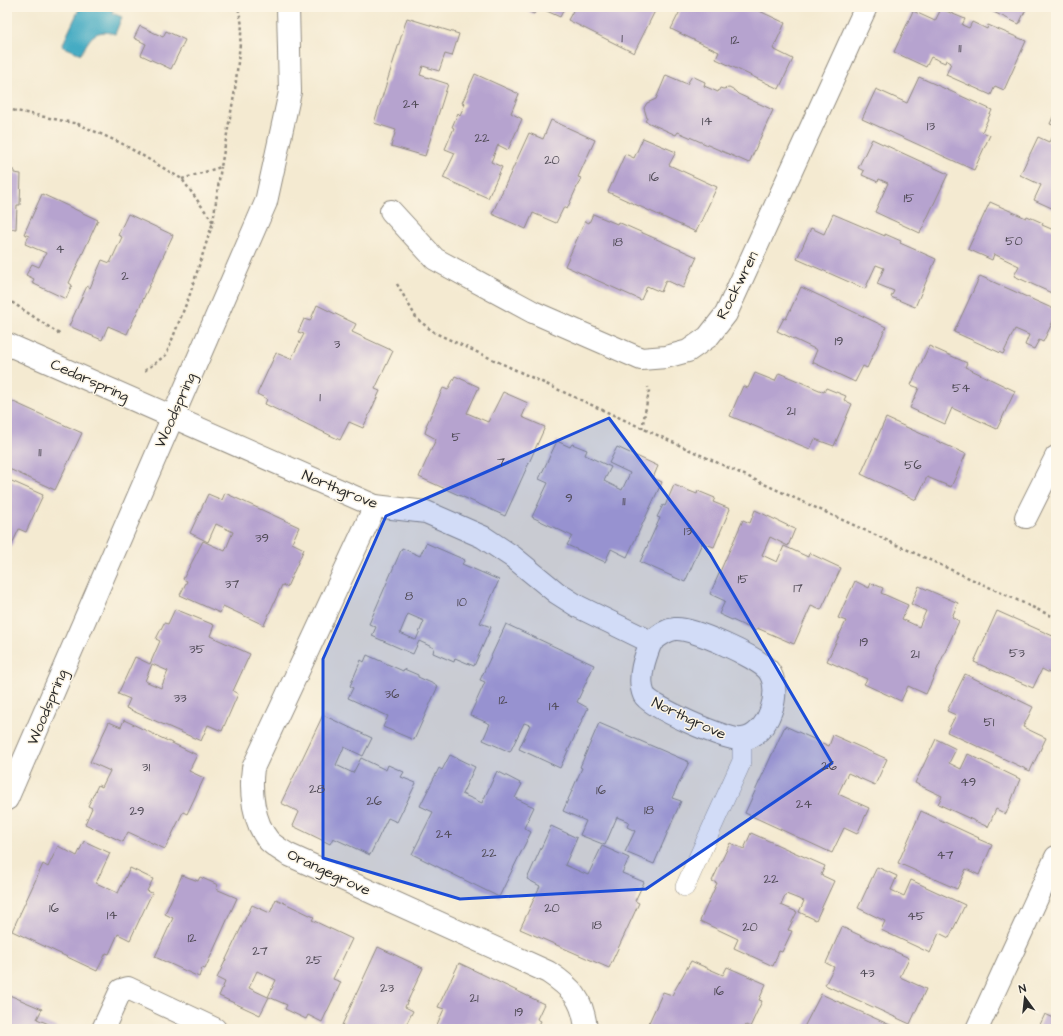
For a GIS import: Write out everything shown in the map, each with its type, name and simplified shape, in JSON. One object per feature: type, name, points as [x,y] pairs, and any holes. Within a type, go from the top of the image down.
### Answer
[{"type":"street","name":"Woodspring","points":[[7,800],[172,416],[266,202],[290,92],[288,7]]},
{"type":"street","name":"Rockwren","points":[[391,211],[435,259],[533,312],[641,359],[666,357],[688,351],[708,337],[726,314],[866,7]]},
{"type":"street","name":"Cedarspring","points":[[7,344],[172,416]]},
{"type":"street","name":"Northgrove","points":[[172,416],[374,506],[426,512],[483,537],[513,557],[568,600],[651,642]]},
{"type":"street","points":[[1026,517],[1056,457]]},
{"type":"street","name":"Orangegrove","points":[[374,506],[253,768],[251,783],[259,822],[269,840],[287,854],[548,972],[568,986],[580,1002],[586,1029]]},
{"type":"street","name":"Northgrove","points":[[685,629],[719,642],[761,663],[769,671],[775,689],[772,707],[762,727],[749,738],[742,740],[718,735],[647,700],[642,685],[642,671],[645,656],[651,642],[666,631],[685,629]]},
{"type":"street","points":[[977,1029],[1056,857]]},
{"type":"street","points":[[103,1029],[121,990],[128,988],[215,1029]]},
{"type":"lane","points":[[685,888],[742,761],[742,740]]},
{"type":"path","points":[[138,370],[145,372],[166,355],[190,294],[213,222],[237,76],[242,25],[238,7]]},
{"type":"path","points":[[7,109],[78,124],[121,142],[182,179],[213,222]]},
{"type":"path","points":[[182,179],[221,167]]},
{"type":"path","points":[[397,284],[417,319],[435,333],[1056,618]]},
{"type":"path","points":[[7,300],[64,337]]},
{"type":"path","points":[[641,359],[649,391],[642,429]]},
{"type":"highlighted area","points":[[609,418],[710,554],[832,763],[646,889],[460,899],[323,858],[323,659],[386,516]]},
{"type":"water","points":[[80,7],[114,7],[112,13],[122,17],[115,34],[108,32],[97,33],[90,39],[81,54],[62,46]]},
{"type":"building","points":[[519,7],[538,7],[534,14]]},
{"type":"building","points":[[538,7],[565,7],[560,17]]},
{"type":"building","points":[[575,7],[657,7],[634,53],[568,20]]},
{"type":"building","points":[[682,7],[751,7],[785,23],[773,49],[793,59],[779,89],[716,59],[719,52],[671,29]]},
{"type":"building","points":[[988,7],[1027,7],[1019,24],[987,9]]},
{"type":"building","points":[[941,9],[965,19],[962,25],[969,28],[972,22],[987,29],[988,25],[1026,41],[1004,90],[995,86],[991,95],[946,75],[951,63],[946,60],[945,63],[931,57],[926,67],[894,52],[913,11],[935,21]]},
{"type":"building","points":[[407,18],[459,34],[452,56],[445,54],[439,71],[423,66],[420,75],[448,84],[425,156],[391,146],[396,130],[374,123]]},
{"type":"building","points":[[140,26],[163,37],[166,31],[185,40],[171,69],[141,55],[146,44],[134,38]]},
{"type":"building","points":[[475,74],[519,94],[511,113],[522,119],[508,150],[498,145],[491,162],[502,167],[488,198],[443,178],[455,153],[445,149],[454,128],[452,127],[458,113],[460,115],[465,104],[462,103]]},
{"type":"building","points":[[666,75],[687,84],[692,76],[705,82],[704,86],[718,92],[720,88],[729,88],[738,94],[773,110],[749,163],[678,132],[676,135],[645,121],[647,118],[644,108],[647,103],[656,99]]},
{"type":"building","points":[[919,77],[992,110],[982,132],[990,135],[974,170],[862,119],[876,89],[907,103]]},
{"type":"building","points":[[1056,110],[1056,126],[1050,124]]},
{"type":"building","points":[[551,120],[595,140],[578,177],[581,178],[567,209],[564,207],[556,223],[533,213],[526,229],[492,214],[529,133],[543,139]]},
{"type":"building","points":[[1038,137],[1049,142],[1051,138],[1056,140],[1056,210],[1034,200],[1041,185],[1020,175]]},
{"type":"building","points":[[643,138],[676,152],[669,165],[717,187],[696,232],[608,192],[625,154],[634,158]]},
{"type":"building","points":[[872,139],[948,174],[920,233],[875,212],[888,183],[879,179],[878,182],[862,175],[864,171],[858,168]]},
{"type":"building","points":[[7,170],[14,170],[14,173],[21,174],[20,205],[17,205],[16,229],[7,228]]},
{"type":"building","points":[[42,194],[98,220],[69,283],[72,285],[66,299],[32,283],[34,279],[26,275],[32,264],[39,267],[46,253],[25,244],[29,236],[24,234]]},
{"type":"building","points":[[990,202],[1026,218],[1027,216],[1043,223],[1042,225],[1056,231],[1056,295],[1014,276],[1019,266],[994,254],[992,260],[968,249]]},
{"type":"building","points":[[128,214],[173,235],[127,334],[108,326],[102,340],[69,326],[87,286],[90,288],[102,260],[110,263],[122,237],[118,235]]},
{"type":"building","points":[[593,214],[617,224],[618,222],[697,257],[683,288],[666,280],[661,292],[647,286],[641,300],[565,266],[585,221],[589,223]]},
{"type":"building","points":[[833,214],[885,236],[885,234],[901,241],[900,243],[936,259],[915,307],[891,297],[894,291],[877,284],[884,268],[876,265],[865,289],[797,259],[811,228],[824,234]]},
{"type":"building","points":[[980,276],[1056,310],[1056,315],[1043,342],[1039,340],[1034,349],[1025,345],[1029,335],[1015,329],[1003,354],[954,332]]},
{"type":"building","points":[[801,287],[886,327],[867,368],[863,366],[855,382],[812,362],[817,350],[777,331],[784,318],[786,319]]},
{"type":"building","points":[[317,305],[356,324],[352,332],[393,351],[375,389],[380,391],[363,428],[349,422],[340,440],[265,404],[267,399],[257,394],[276,353],[291,359],[304,334],[298,332],[304,319],[310,321]]},
{"type":"building","points":[[929,346],[967,363],[965,367],[1015,391],[997,429],[952,408],[945,424],[910,408],[919,388],[911,385]]},
{"type":"building","points":[[755,373],[775,381],[779,373],[824,392],[826,388],[846,396],[844,400],[852,404],[834,446],[815,439],[810,449],[730,416],[743,386],[748,388]]},
{"type":"building","points":[[455,376],[479,387],[467,413],[488,422],[503,392],[528,403],[522,417],[545,427],[505,516],[419,477],[436,439],[425,433],[426,426],[443,388],[448,390]]},
{"type":"building","points":[[7,399],[82,433],[55,490],[7,468]]},
{"type":"building","points":[[886,418],[966,454],[951,487],[927,477],[916,500],[861,474]]},
{"type":"building","points":[[557,441],[570,447],[572,444],[587,450],[585,455],[611,467],[604,481],[622,490],[630,473],[609,463],[617,447],[658,466],[653,478],[662,482],[627,557],[611,549],[605,562],[567,545],[572,536],[532,517],[548,483],[539,479]]},
{"type":"building","points":[[7,479],[43,495],[26,532],[19,529],[9,551],[7,551]]},
{"type":"building","points":[[674,485],[697,494],[698,491],[715,498],[713,502],[730,509],[714,547],[702,543],[685,582],[640,562],[660,518],[657,517],[663,505],[665,506]]},
{"type":"building","points":[[225,493],[299,527],[292,543],[304,549],[287,587],[282,585],[264,625],[223,606],[220,613],[180,595],[187,581],[183,579],[203,541],[225,551],[233,532],[216,524],[208,542],[190,533],[208,494],[222,500]]},
{"type":"building","points":[[755,510],[795,529],[788,546],[770,537],[762,555],[777,562],[784,546],[808,557],[809,553],[841,568],[821,610],[811,606],[794,644],[757,628],[756,631],[719,614],[725,601],[710,594],[743,520],[750,523]]},
{"type":"building","points":[[426,543],[465,560],[462,564],[499,580],[480,623],[491,627],[474,666],[455,658],[454,662],[433,653],[434,648],[419,641],[413,654],[372,636],[376,627],[369,624],[402,548],[420,556]],"holes":[[[408,614],[424,621],[416,640],[400,633]]]},
{"type":"building","points":[[855,581],[869,588],[871,583],[883,588],[881,593],[908,605],[902,619],[919,627],[926,611],[911,604],[919,586],[958,603],[952,617],[959,621],[926,694],[908,686],[901,701],[864,684],[867,679],[827,661],[846,621],[838,618]]},
{"type":"building","points":[[175,609],[214,625],[210,636],[250,654],[233,691],[238,694],[222,731],[208,725],[201,741],[126,708],[130,699],[118,694],[135,657],[150,664],[160,641],[156,639],[164,623],[168,624]],"holes":[[[152,664],[168,671],[161,688],[145,681]]]},
{"type":"building","points":[[997,611],[1055,637],[1055,676],[1042,669],[1033,688],[974,662]]},
{"type":"building","points":[[506,624],[594,665],[577,702],[588,708],[560,768],[519,749],[530,725],[524,723],[510,752],[483,740],[490,724],[470,715],[485,682],[480,680]]},
{"type":"building","points":[[367,655],[403,671],[404,669],[418,675],[418,677],[438,686],[414,740],[383,727],[388,716],[348,698],[353,688],[350,686],[361,660],[364,662]]},
{"type":"building","points":[[965,674],[1033,707],[1023,727],[1046,738],[1030,771],[947,732],[956,715],[947,711]]},
{"type":"building","points":[[323,715],[372,738],[363,756],[344,747],[336,765],[353,773],[361,758],[386,770],[388,765],[404,772],[401,777],[416,783],[397,822],[388,818],[370,855],[333,838],[330,844],[293,826],[299,812],[281,803]]},
{"type":"building","points":[[124,720],[197,755],[189,771],[204,778],[187,814],[183,812],[165,849],[128,832],[123,842],[85,824],[92,808],[88,806],[98,785],[102,787],[110,771],[90,762],[109,722],[121,727]]},
{"type":"building","points":[[599,723],[689,762],[672,798],[681,801],[654,864],[625,852],[635,831],[627,827],[629,822],[617,817],[605,845],[580,835],[586,821],[563,811],[582,768],[580,767]]},
{"type":"building","points":[[785,726],[829,746],[833,735],[887,759],[875,785],[848,773],[838,794],[869,808],[857,834],[844,828],[832,853],[745,813]]},
{"type":"building","points":[[936,739],[956,749],[949,763],[961,769],[968,754],[1020,779],[1006,814],[996,809],[988,827],[938,804],[942,796],[915,783]]},
{"type":"building","points":[[450,755],[475,767],[462,794],[482,803],[497,771],[522,784],[515,798],[534,807],[524,828],[531,832],[499,897],[412,854],[433,812],[420,806],[439,768],[442,770]]},
{"type":"building","points":[[921,811],[992,845],[979,875],[966,869],[957,889],[898,863]]},
{"type":"building","points":[[551,826],[577,838],[565,865],[588,875],[602,846],[629,858],[622,873],[644,882],[635,901],[639,903],[609,968],[520,929],[540,886],[527,879]]},
{"type":"building","points":[[751,833],[825,866],[821,875],[834,881],[816,920],[799,912],[804,901],[786,894],[781,905],[797,912],[788,930],[792,931],[782,952],[779,951],[773,966],[734,948],[738,939],[700,921],[717,883],[712,881],[730,843],[744,849]]},
{"type":"building","points":[[84,841],[110,853],[96,883],[118,893],[130,868],[153,879],[147,891],[152,893],[130,940],[118,934],[109,954],[106,953],[97,971],[12,931],[43,864],[48,867],[58,846],[77,856]]},
{"type":"building","points":[[877,867],[897,876],[891,890],[904,896],[911,880],[965,905],[949,938],[939,933],[930,953],[881,930],[885,921],[858,908]]},
{"type":"building","points":[[182,875],[198,881],[200,877],[218,885],[216,889],[237,898],[205,969],[202,968],[199,977],[155,957],[173,918],[165,914]]},
{"type":"building","points":[[276,899],[314,917],[312,920],[352,939],[333,979],[341,982],[322,1022],[308,1015],[306,1019],[285,1009],[287,1005],[269,997],[260,1015],[219,996],[225,982],[217,978],[252,905],[270,913]],"holes":[[[257,971],[276,980],[268,997],[249,988]]]},
{"type":"building","points":[[842,927],[909,958],[900,977],[926,989],[910,1024],[825,985],[834,967],[826,963]]},
{"type":"building","points":[[378,947],[423,968],[405,1007],[413,1011],[404,1029],[350,1029],[342,1025]]},
{"type":"building","points":[[691,961],[723,975],[727,967],[766,984],[759,1000],[762,1001],[750,1027],[746,1025],[744,1029],[646,1029],[663,992],[672,995]]},
{"type":"building","points":[[459,963],[544,1004],[537,1019],[541,1021],[537,1029],[435,1029],[444,1009],[438,1007]]},
{"type":"building","points":[[7,994],[42,1009],[37,1019],[60,1029],[7,1029]]},
{"type":"building","points":[[821,994],[899,1029],[803,1029]]},
{"type":"building","points":[[1045,1014],[1056,1019],[1056,1029],[1038,1029]]}]
